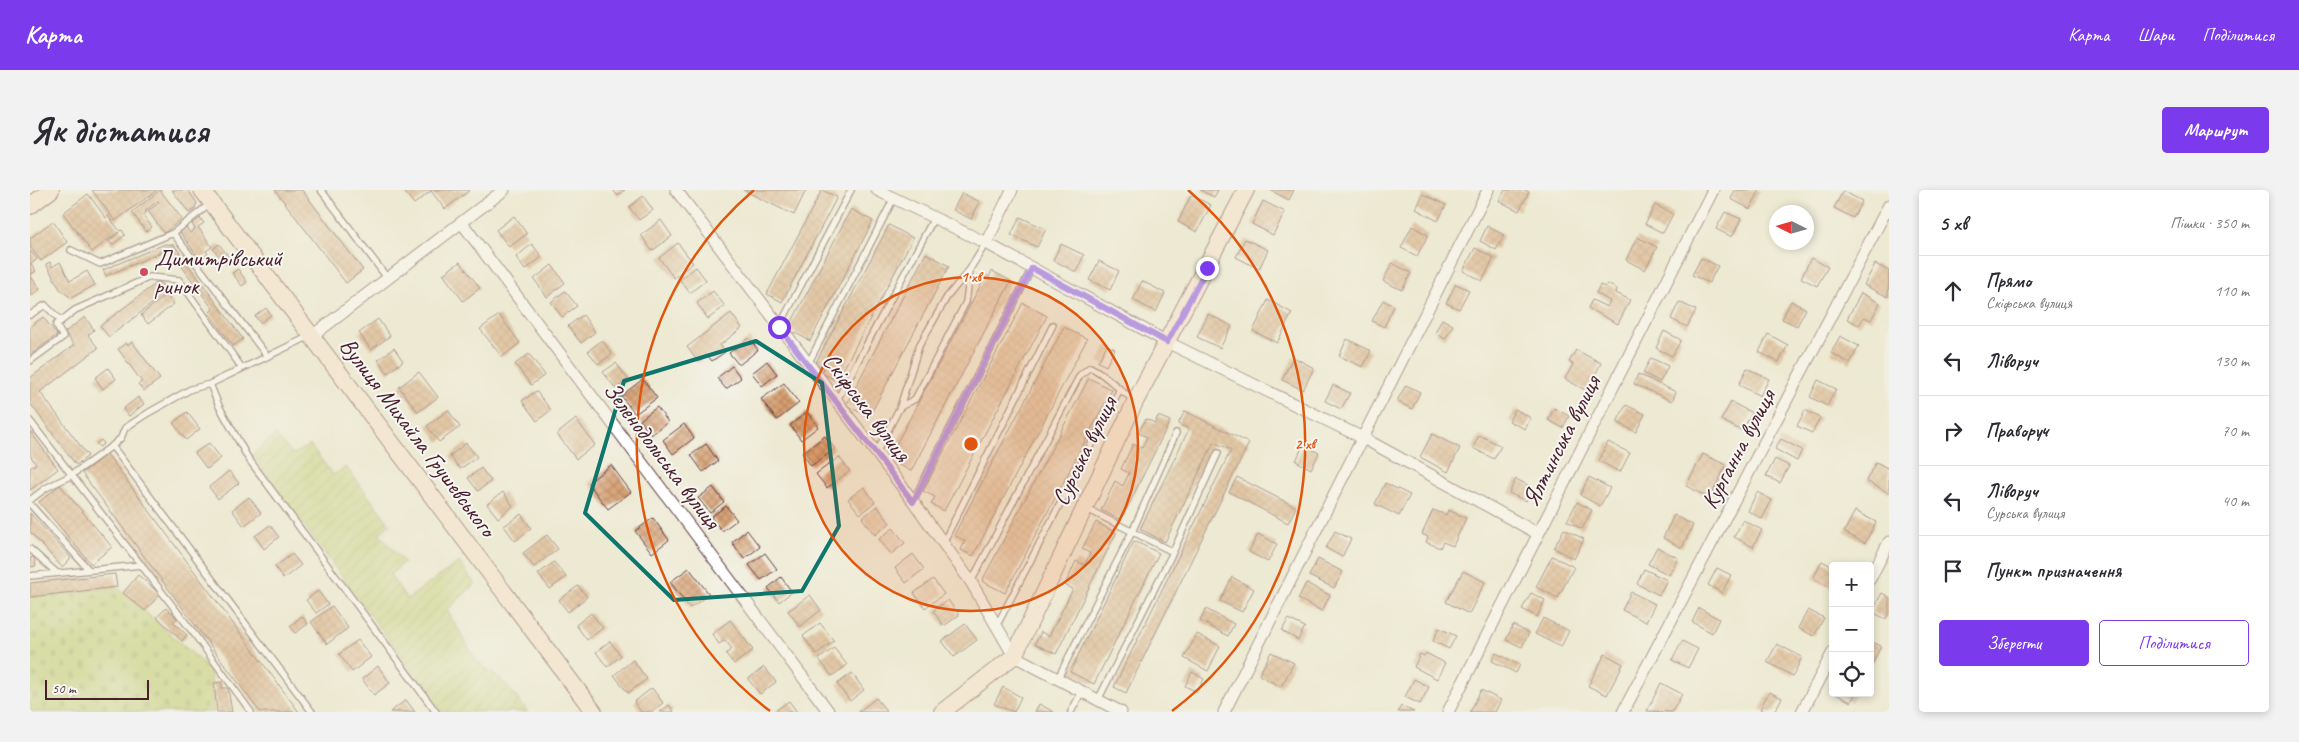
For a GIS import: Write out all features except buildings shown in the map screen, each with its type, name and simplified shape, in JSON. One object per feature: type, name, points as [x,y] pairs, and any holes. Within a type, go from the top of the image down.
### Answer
[{"type":"street","points":[[33,201],[51,190]]},
{"type":"street","points":[[312,336],[504,190]]},
{"type":"street","name":"Скіфська вулиця","points":[[676,190],[913,502],[971,582],[1014,656]]},
{"type":"street","points":[[877,190],[986,243],[1167,342],[1363,438],[1537,533]]},
{"type":"street","points":[[986,243],[1012,190]]},
{"type":"street","name":"Сурська вулиця","points":[[942,712],[1014,656],[1083,507],[1136,400],[1246,190]]},
{"type":"street","points":[[1224,712],[1488,190]]},
{"type":"street","name":"Ялтинська вулиця","points":[[1448,712],[1537,533],[1713,190]]},
{"type":"street","name":"Вулиця Михайла Грушевського","points":[[207,196],[594,712]]},
{"type":"street","name":"Курганна вулиця","points":[[1623,712],[1889,205]]},
{"type":"street","name":"Зеленодольська вулиця","points":[[462,223],[829,712]]},
{"type":"street","points":[[1874,570],[1889,542]]},
{"type":"street","points":[[1014,656],[1121,712]]},
{"type":"street","points":[[1802,712],[1829,660]]},
{"type":"lane","points":[[321,190],[388,279]]},
{"type":"lane","points":[[779,327],[851,190]]},
{"type":"lane","points":[[71,250],[100,264],[173,233],[207,196]]},
{"type":"lane","points":[[808,364],[894,198]]},
{"type":"lane","points":[[836,402],[934,218]]},
{"type":"lane","points":[[173,233],[267,356]]},
{"type":"lane","points":[[876,453],[900,407],[918,346],[947,297],[970,269],[986,243]]},
{"type":"lane","points":[[913,502],[1032,268]]},
{"type":"lane","points":[[900,407],[915,399],[966,302],[970,269]]},
{"type":"lane","points":[[30,361],[63,336],[56,325],[75,310],[150,277],[179,280],[242,368]]},
{"type":"lane","points":[[30,316],[45,305],[61,321]]},
{"type":"lane","points":[[942,542],[1053,325]]},
{"type":"lane","points":[[30,500],[46,488],[70,476],[112,446],[121,438],[125,428],[191,389],[210,384],[312,336]]},
{"type":"lane","points":[[971,582],[1080,375],[1090,367],[1101,372],[1125,394],[1136,400]]},
{"type":"lane","points":[[210,384],[219,406],[248,458],[436,712]]},
{"type":"lane","points":[[997,625],[1120,389]]},
{"type":"lane","points":[[30,421],[70,476],[142,565],[250,712]]},
{"type":"lane","points":[[1058,678],[1132,532],[1176,433]]},
{"type":"lane","points":[[112,446],[312,712]]},
{"type":"lane","points":[[1098,700],[1173,552],[1218,453]]},
{"type":"lane","points":[[30,504],[89,570]]},
{"type":"lane","points":[[1083,507],[1173,552]]},
{"type":"lane","points":[[30,549],[58,573]]},
{"type":"lane","points":[[30,576],[142,565]]},
{"type":"lane","points":[[1071,712],[1082,691]]},
{"type":"lane","points":[[244,703],[246,712]]},
{"type":"highlighted area","points":[[756,341],[822,383],[839,526],[802,591],[674,600],[585,513],[624,381]]},
{"type":"green space","points":[[275,435],[293,454],[310,445],[333,475],[346,467],[390,524],[379,534],[404,562],[390,575],[407,599],[459,562],[475,584],[447,610],[476,660],[505,683],[528,712],[442,712],[252,455]]},
{"type":"green space","points":[[117,587],[210,669],[214,712],[30,712],[30,597]]},
{"type":"place","name":"Димитрівський ринок","points":[[144,272]]},
{"type":"route","points":[[779,327],[913,502],[1032,268],[1167,342],[1207,268]]}]
